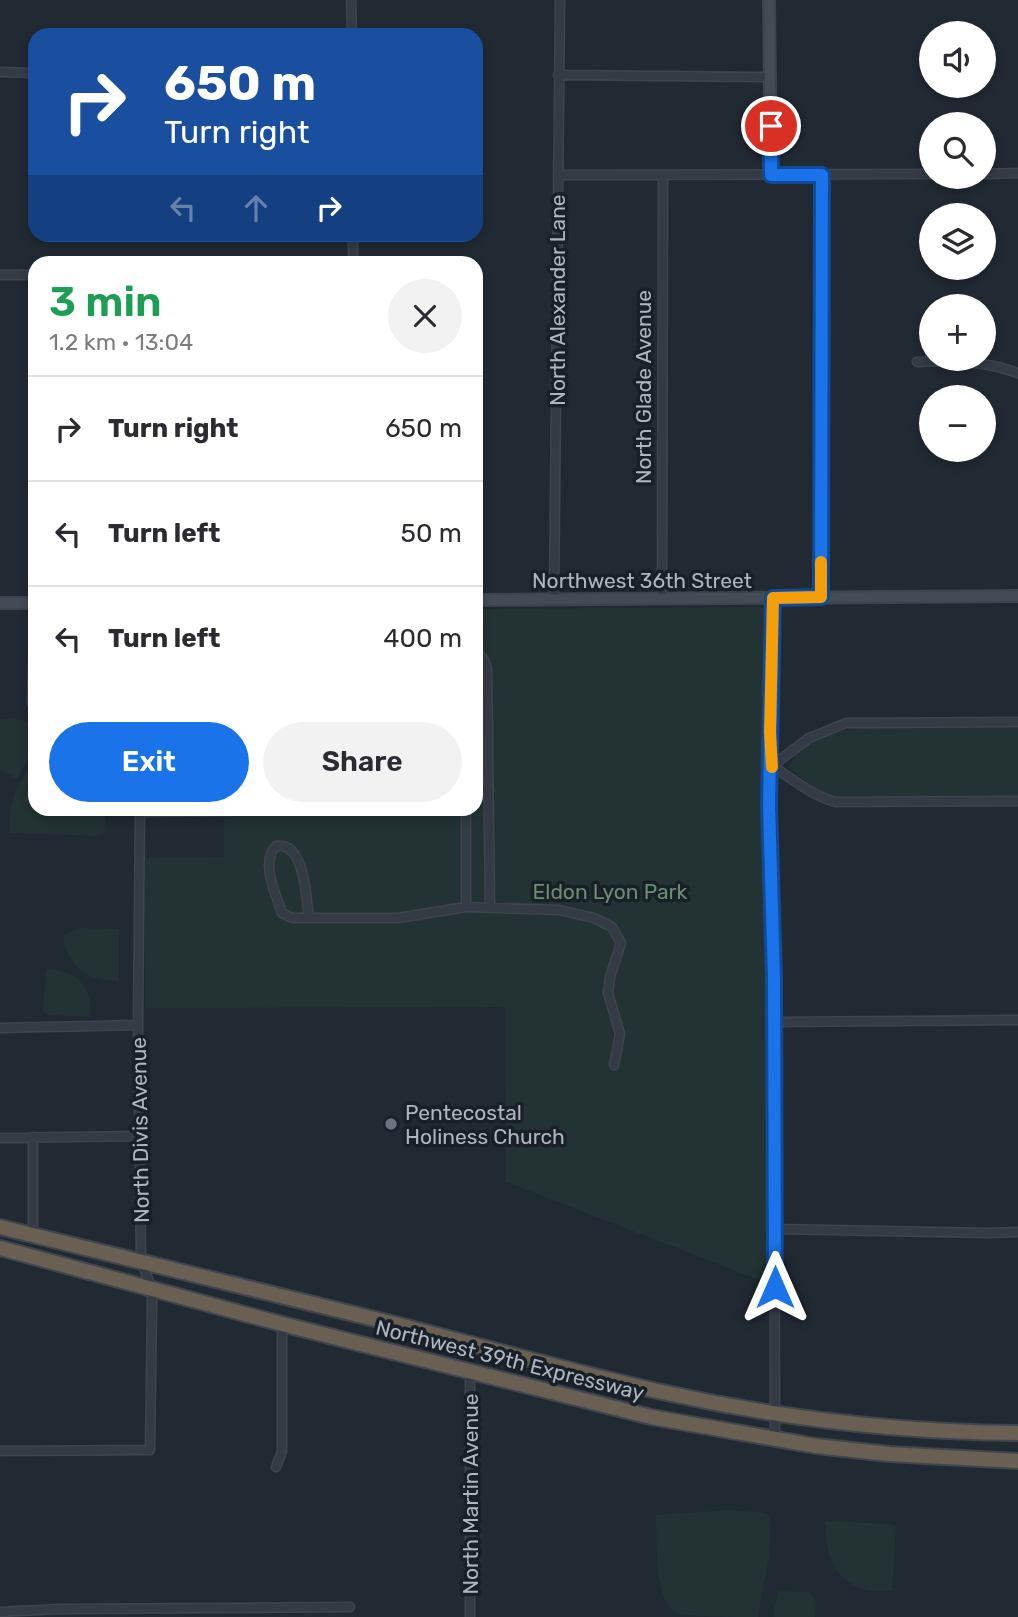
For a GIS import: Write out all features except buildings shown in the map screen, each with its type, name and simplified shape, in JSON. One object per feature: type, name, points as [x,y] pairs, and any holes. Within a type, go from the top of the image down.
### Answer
[{"type":"highway","name":"Northwest 39th Expressway","points":[[0,1227],[662,1392],[775,1412],[891,1427],[1018,1433]]},
{"type":"highway","name":"Northwest 39th Expressway","points":[[0,1248],[282,1324],[651,1417],[775,1440],[863,1452],[1018,1461]]},
{"type":"highway","points":[[379,1348],[387,1322]]},
{"type":"highway","points":[[470,1371],[474,1345]]},
{"type":"highway","points":[[961,1432],[962,1459]]},
{"type":"street","points":[[351,0],[352,28]]},
{"type":"street","name":"North Alexander Lane","points":[[554,599],[560,0]]},
{"type":"street","points":[[769,0],[771,175]]},
{"type":"street","points":[[0,72],[28,72]]},
{"type":"street","points":[[558,75],[771,77]]},
{"type":"street","points":[[996,174],[1018,173]]},
{"type":"street","points":[[558,175],[919,174]]},
{"type":"street","name":"North Glade Avenue","points":[[662,599],[663,175]]},
{"type":"street","points":[[821,597],[822,175]]},
{"type":"street","points":[[0,275],[28,275]]},
{"type":"street","points":[[917,362],[962,361],[994,364],[1018,373]]},
{"type":"street","name":"Northwest 36th Street","points":[[483,600],[1018,596]]},
{"type":"street","points":[[773,598],[770,732],[772,766],[769,805],[776,1229],[775,1440]]},
{"type":"street","points":[[0,603],[28,602]]},
{"type":"street","points":[[483,659],[487,668],[489,908]]},
{"type":"street","points":[[772,766],[809,738],[846,723],[1018,722]]},
{"type":"street","points":[[772,766],[816,797],[835,802],[1018,801]]},
{"type":"street","points":[[483,790],[489,790]]},
{"type":"street","name":"North Divis Avenue","points":[[0,1451],[150,1450],[152,1289],[142,1261],[138,1025],[140,816]]},
{"type":"street","points":[[466,816],[466,907]]},
{"type":"street","points":[[309,918],[299,859],[292,849],[284,845],[276,846],[268,862],[282,913],[292,918],[309,918],[398,918],[466,907],[559,910],[594,918],[612,928],[620,937],[621,943],[608,993],[620,1034],[614,1065]]},
{"type":"street","points":[[773,1022],[1018,1020]]},
{"type":"street","points":[[0,1028],[138,1025]]},
{"type":"street","points":[[0,1138],[140,1136]]},
{"type":"street","points":[[33,1137],[33,1235]]},
{"type":"street","points":[[776,1229],[1018,1232]]},
{"type":"street","points":[[276,1467],[282,1451],[282,1324]]},
{"type":"street","name":"North Martin Avenue","points":[[470,1371],[470,1617]]},
{"type":"street","points":[[0,1612],[61,1609],[218,1613],[350,1607]]},
{"type":"green space","name":"Eldon Lyon Park","points":[[767,607],[767,1283],[506,1182],[505,1007],[145,1008],[145,858],[224,857],[224,816],[483,816],[483,609]]},
{"type":"green space","points":[[13,718],[28,722],[28,759],[17,779],[0,770],[0,719]]},
{"type":"green space","points":[[864,727],[1018,727],[1018,796],[848,800],[822,794],[789,768],[801,750],[820,738]]},
{"type":"green space","points":[[28,772],[28,816],[105,816],[104,834],[10,833],[12,804],[22,779]]},
{"type":"green space","points":[[79,928],[119,929],[119,981],[88,975],[74,964],[63,935]]},
{"type":"green space","points":[[46,969],[66,973],[80,982],[89,996],[91,1017],[47,1015],[43,1011]]},
{"type":"green space","points":[[731,1510],[766,1513],[771,1518],[769,1555],[758,1617],[676,1613],[663,1595],[660,1582],[656,1515]]},
{"type":"green space","points":[[826,1521],[896,1526],[892,1591],[861,1588],[840,1574],[829,1551]]},
{"type":"green space","points":[[778,1591],[809,1592],[816,1600],[815,1617],[773,1617]]},
{"type":"slow traffic","points":[[772,767],[770,732],[773,598],[821,597],[821,562]]},
{"type":"place","name":"Pentecostal Holiness Church","points":[[391,1124]]},
{"type":"route","points":[[771,126],[771,175],[822,175],[821,597],[773,598],[770,732],[772,766],[769,805],[774,979],[775,1287]]}]
